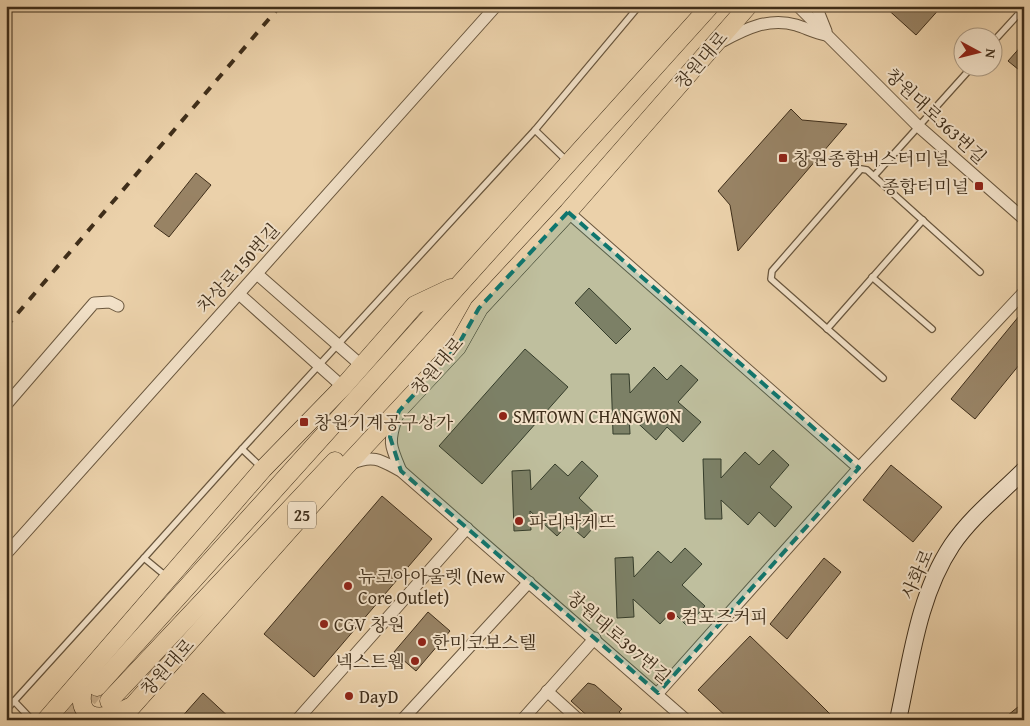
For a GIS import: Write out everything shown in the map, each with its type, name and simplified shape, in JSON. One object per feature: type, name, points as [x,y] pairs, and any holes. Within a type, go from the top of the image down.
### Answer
[{"type":"main road","name":"창원대로","points":[[97,687],[710,6]]},
{"type":"main road","name":"창원대로","points":[[120,720],[347,465],[399,411],[457,346],[479,308],[568,212],[748,6]]},
{"type":"main road","points":[[46,720],[263,468],[362,366],[415,305],[458,284]]},
{"type":"main road","points":[[109,701],[479,308]]},
{"type":"main road","name":"사화로","points":[[898,720],[922,614],[938,570],[953,544],[1024,470]]},
{"type":"main road","points":[[90,667],[81,696],[83,706],[87,712],[101,718],[109,718],[132,706]]},
{"type":"street","name":"차상로150번길","points":[[8,550],[496,6]]},
{"type":"street","name":"창원대로363번길","points":[[798,6],[918,126],[1024,219]]},
{"type":"street","name":"창원대로363번길","points":[[816,6],[827,35]]},
{"type":"street","name":"창원대로363번길","points":[[712,47],[741,31],[770,23],[795,25],[827,35]]},
{"type":"street","points":[[568,212],[859,468]]},
{"type":"street","points":[[257,274],[362,366]]},
{"type":"street","points":[[658,693],[859,468],[1024,292]]},
{"type":"street","points":[[239,294],[342,387]]},
{"type":"street","points":[[6,405],[94,303],[110,302],[118,306]]},
{"type":"street","points":[[399,411],[390,437],[401,471]]},
{"type":"street","points":[[347,465],[365,458],[378,459],[401,471]]},
{"type":"street","name":"창원대로397번길","points":[[401,471],[658,693],[686,720]]},
{"type":"street","points":[[297,720],[467,528]]},
{"type":"street","points":[[402,720],[529,582]]},
{"type":"street","points":[[522,720],[594,638]]},
{"type":"street","points":[[547,692],[579,720]]},
{"type":"lane","points":[[6,710],[337,344],[535,130],[639,6]]},
{"type":"lane","points":[[1002,32],[1024,8]]},
{"type":"lane","points":[[874,176],[962,78]]},
{"type":"lane","points":[[535,130],[570,163]]},
{"type":"lane","points":[[883,378],[771,279],[772,271],[861,169],[867,170],[874,176],[980,272]]},
{"type":"lane","points":[[827,329],[922,220]]},
{"type":"lane","points":[[872,277],[932,329]]},
{"type":"lane","points":[[242,449],[263,468]]},
{"type":"lane","points":[[144,558],[168,578]]},
{"type":"lane","points":[[14,701],[32,720]]},
{"type":"highlighted area","points":[[568,212],[859,468],[658,693],[401,471],[390,437],[399,411],[457,347],[479,308]]},
{"type":"building","points":[[884,6],[942,6],[916,35]]},
{"type":"building","points":[[1024,43],[1024,74],[1008,61]]},
{"type":"building","name":"창원종합버스터미널","points":[[791,109],[802,120],[847,124],[738,251],[730,205],[718,191]]},
{"type":"building","points":[[196,173],[211,185],[169,237],[154,226]]},
{"type":"building","points":[[589,288],[631,329],[616,344],[575,303]]},
{"type":"building","points":[[1024,310],[1024,359],[975,419],[951,399]]},
{"type":"building","name":"SMTOWN CHANGWON","points":[[525,349],[568,387],[482,484],[439,446]]},
{"type":"building","points":[[681,365],[698,380],[678,402],[701,422],[683,442],[667,427],[656,440],[629,415],[630,434],[613,434],[611,374],[629,374],[630,393],[654,367],[667,380]]},
{"type":"building","points":[[773,450],[789,465],[770,487],[792,507],[775,527],[759,512],[748,525],[721,500],[722,519],[705,519],[703,459],[721,459],[721,478],[745,452],[759,465]]},
{"type":"building","points":[[582,461],[598,476],[579,498],[601,519],[584,538],[568,524],[557,536],[530,511],[531,530],[514,531],[512,471],[530,470],[531,490],[555,464],[568,476]]},
{"type":"building","points":[[891,465],[942,507],[913,542],[863,500]]},
{"type":"building","name":"뉴코아아울렛 (New Core Outlet)","points":[[382,496],[432,539],[314,677],[264,634]]},
{"type":"building","points":[[685,548],[702,564],[682,585],[705,606],[687,626],[672,611],[660,624],[633,599],[634,617],[617,618],[615,558],[633,557],[634,577],[658,551],[671,563]]},
{"type":"building","points":[[824,558],[841,572],[787,639],[770,624]]},
{"type":"building","name":"한미코보스텔","points":[[428,612],[450,631],[416,671],[394,652]]},
{"type":"building","points":[[750,636],[836,720],[730,720],[698,690]]},
{"type":"building","points":[[588,683],[595,685],[622,709],[619,712],[628,720],[592,720],[571,701]]},
{"type":"building","points":[[203,693],[232,720],[179,720]]},
{"type":"building","points":[[1024,702],[1024,720],[1002,720]]},
{"type":"tunnel","points":[[71,720],[97,687]]},
{"type":"railway","points":[[6,327],[280,6]]},
{"type":"place","name":"창원종합버스터미널","points":[[783,158]]},
{"type":"place","name":"종합터미널","points":[[979,186]]},
{"type":"place","name":"SMTOWN CHANGWON","points":[[503,416]]},
{"type":"place","name":"창원기계공구상가","points":[[304,422]]},
{"type":"place","name":"파리바게뜨","points":[[519,521]]},
{"type":"place","name":"뉴코아아울렛 (New Core Outlet)","points":[[348,586]]},
{"type":"place","name":"컴포즈커피","points":[[671,616]]},
{"type":"place","name":"CGV 창원","points":[[324,624]]},
{"type":"place","name":"한미코보스텔","points":[[422,642]]},
{"type":"place","name":"넥스트웹","points":[[415,661]]},
{"type":"place","name":"DayD","points":[[349,696]]}]
